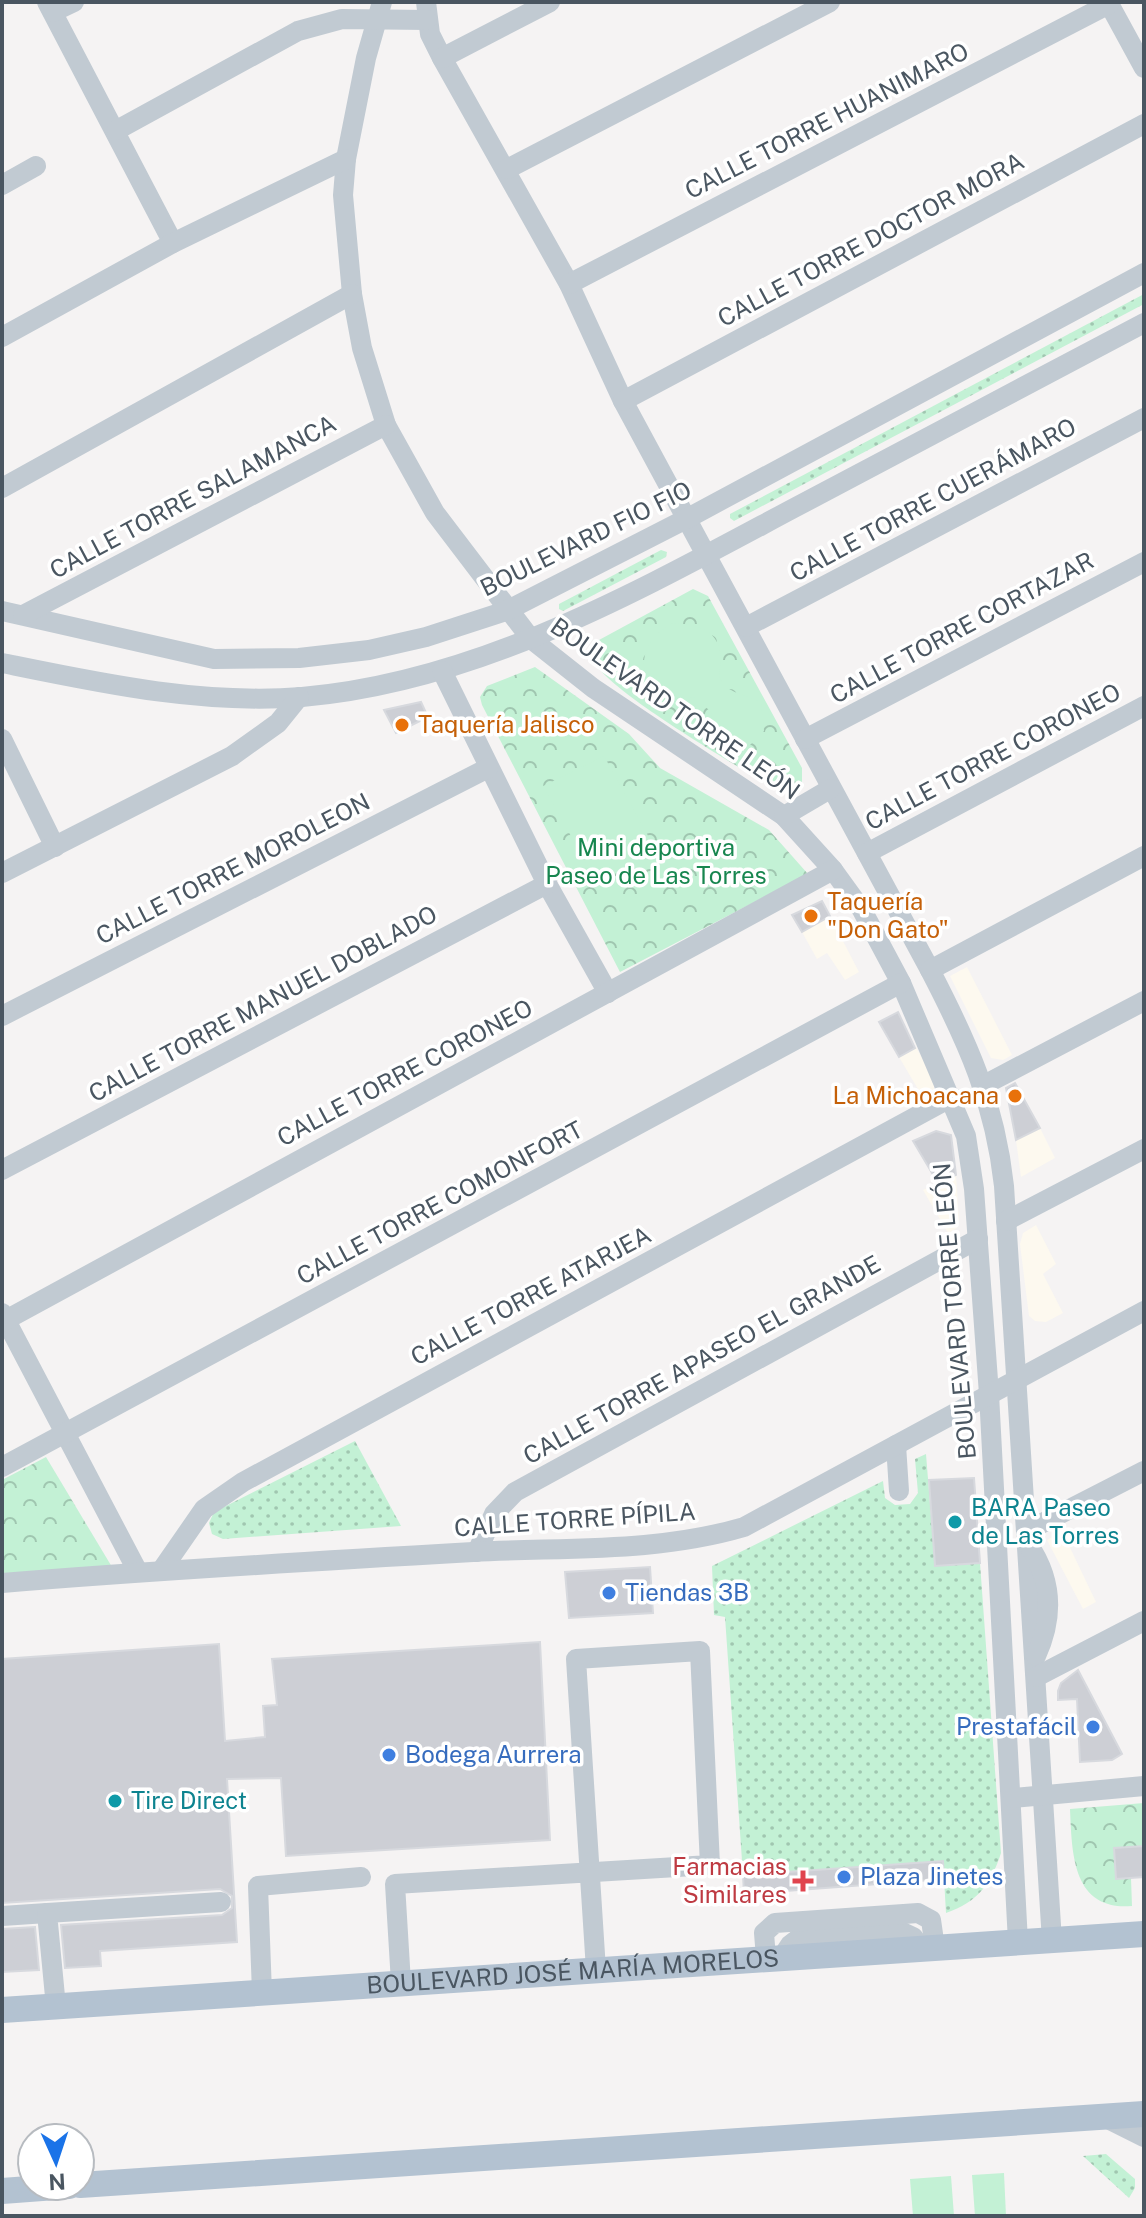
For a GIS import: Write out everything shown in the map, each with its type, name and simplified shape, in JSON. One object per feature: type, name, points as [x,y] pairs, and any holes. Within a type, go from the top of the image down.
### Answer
[{"type":"main road","name":"BOULEVARD JOSÉ MARÍA MORELOS","points":[[2,2010],[1144,1934]]},
{"type":"main road","points":[[96,2184],[1144,2114]]},
{"type":"street","points":[[74,2],[50,7],[117,130],[173,243]]},
{"type":"street","points":[[442,58],[550,2]]},
{"type":"street","points":[[507,169],[830,2]]},
{"type":"street","points":[[1109,3],[1144,68]]},
{"type":"street","name":"CALLE TORRE HUANIMARO","points":[[569,284],[1109,3]]},
{"type":"street","points":[[117,130],[298,31],[380,10],[426,11]]},
{"type":"street","name":"BOULEVARD TORRE LEÓN","points":[[380,10],[366,58],[346,159],[343,195],[352,294],[362,348],[386,425],[435,513],[506,611],[531,639],[593,688],[784,816],[833,870],[862,910],[901,983],[966,1136],[978,1239],[989,1394],[1013,1798],[1018,1942]]},
{"type":"street","name":"BOULEVARD TORRE LEÓN","points":[[426,11],[442,58],[569,284],[623,401],[930,970],[964,1035],[984,1085],[995,1121],[1006,1221],[1052,1941]]},
{"type":"street","name":"CALLE TORRE DOCTOR MORA","points":[[623,401],[1144,124]]},
{"type":"street","points":[[2,337],[173,243],[346,159]]},
{"type":"street","points":[[2,185],[36,166]]},
{"type":"street","name":"BOULEVARD FIO FIO","points":[[2,611],[214,659],[299,658],[383,647],[506,611],[688,518],[1144,273]]},
{"type":"street","points":[[2,488],[352,294]]},
{"type":"street","points":[[2,663],[134,689],[299,697],[373,688],[442,671],[531,639],[706,555],[1144,323]]},
{"type":"street","name":"CALLE TORRE CUERÁMARO","points":[[746,627],[1144,418]]},
{"type":"street","name":"CALLE TORRE SALAMANCA","points":[[23,615],[386,425]]},
{"type":"street","name":"CALLE TORRE CORTAZAR","points":[[805,739],[1144,562]]},
{"type":"street","points":[[442,671],[547,884],[608,993]]},
{"type":"street","points":[[2,873],[232,756],[278,723],[299,697]]},
{"type":"street","name":"CALLE TORRE CORONEO","points":[[867,853],[1144,706]]},
{"type":"street","points":[[2,739],[55,847]]},
{"type":"street","name":"CALLE TORRE MOROLEON","points":[[2,1016],[488,768]]},
{"type":"street","points":[[784,816],[830,789]]},
{"type":"street","points":[[930,970],[1144,856]]},
{"type":"street","name":"CALLE TORRE CORONEO","points":[[3,1318],[833,870]]},
{"type":"street","name":"CALLE TORRE MANUEL DOBLADO","points":[[2,1170],[547,884]]},
{"type":"street","name":"CALLE TORRE COMONFORT","points":[[2,1467],[901,983]]},
{"type":"street","points":[[984,1085],[1144,1001]]},
{"type":"street","name":"CALLE TORRE ATARJEA","points":[[161,1571],[204,1509],[254,1475],[952,1097]]},
{"type":"street","points":[[1006,1221],[1144,1149]]},
{"type":"street","name":"CALLE TORRE APASEO EL GRANDE","points":[[477,1552],[494,1514],[515,1492],[978,1239]]},
{"type":"street","name":"CALLE TORRE PÍPILA","points":[[2,1583],[477,1552],[651,1546],[708,1538],[744,1527],[1144,1311]]},
{"type":"street","points":[[3,1318],[138,1572]]},
{"type":"street","points":[[896,1445],[899,1491]]},
{"type":"street","points":[[1028,1537],[1144,1471]]},
{"type":"street","points":[[1035,1668],[1144,1621]]},
{"type":"street","points":[[401,1983],[395,1884],[590,1872],[710,1865],[700,1651],[576,1659],[590,1872],[596,1970]]},
{"type":"street","points":[[1013,1798],[1144,1786]]},
{"type":"street","points":[[262,1993],[258,1886],[361,1877]]},
{"type":"street","points":[[2,1916],[221,1902]]},
{"type":"street","points":[[47,1913],[56,2007]]},
{"type":"street","points":[[774,1958],[764,1933],[775,1923],[918,1913],[931,1920],[928,1948]]},
{"type":"street","points":[[1104,2117],[1144,2137]]},
{"type":"shaded area","points":[[830,916],[859,972],[845,980],[827,953],[817,959],[802,932]]},
{"type":"shaded area","points":[[967,967],[1012,1055],[1003,1060],[991,1058],[950,976]]},
{"type":"shaded area","points":[[916,1047],[934,1081],[934,1089],[925,1101],[899,1057]]},
{"type":"shaded area","points":[[1040,1128],[1055,1158],[1021,1177],[1016,1140]]},
{"type":"shaded area","points":[[956,1175],[959,1220],[957,1228],[948,1233],[923,1190]]},
{"type":"shaded area","points":[[1036,1225],[1056,1264],[1043,1274],[1063,1313],[1046,1322],[1035,1321],[1029,1316],[1020,1244],[1023,1233]]},
{"type":"shaded area","points":[[1062,1531],[1096,1602],[1083,1609],[1047,1540]]},
{"type":"green space","points":[[1144,294],[1144,304],[734,521],[730,518],[730,514]]},
{"type":"green space","points":[[661,550],[667,552],[666,557],[563,611],[559,609],[559,604]]},
{"type":"green space","points":[[693,589],[708,596],[802,768],[802,783],[793,792],[776,790],[678,730],[626,693],[595,663],[599,640]]},
{"type":"green space","points":[[673,623],[699,627],[712,635],[720,650],[719,676],[723,683],[732,691],[761,703],[764,731],[747,748],[730,749],[716,740],[711,712],[695,697],[676,697],[661,692],[651,683],[645,672],[644,659],[658,633]]},
{"type":"green space","name":"Mini deportiva Paseo de Las Torres","points":[[535,667],[629,734],[660,768],[769,830],[808,874],[620,972],[482,705],[480,697],[487,686]]},
{"type":"green space","points":[[604,756],[657,852],[597,883],[543,786]]},
{"type":"green space","points":[[355,1441],[401,1526],[223,1539],[212,1534],[209,1523],[214,1512]]},
{"type":"green space","points":[[926,1454],[935,1566],[980,1563],[1001,1853],[993,1874],[982,1890],[967,1903],[946,1913],[943,1861],[743,1875],[725,1617],[714,1615],[712,1566],[883,1481],[885,1498],[895,1505],[910,1504],[918,1493],[915,1459]]},
{"type":"green space","points":[[46,1457],[112,1567],[2,1575],[2,1480]]},
{"type":"green space","points":[[1144,1803],[1144,1846],[1114,1849],[1116,1878],[1131,1878],[1132,1906],[1112,1905],[1097,1899],[1079,1876],[1072,1843],[1070,1809]]},
{"type":"green space","points":[[1106,2154],[1135,2179],[1135,2188],[1129,2198],[1083,2156]]},
{"type":"green space","points":[[1004,2173],[1006,2216],[975,2216],[972,2175]]},
{"type":"green space","points":[[951,2176],[954,2216],[913,2216],[910,2179]]},
{"type":"building","name":"Taquería Jalisco","points":[[421,702],[428,717],[396,733],[384,710]]},
{"type":"building","name":"Taquería \"Don Gato\"","points":[[822,901],[830,916],[802,932],[792,915]]},
{"type":"building","points":[[898,1012],[915,1048],[899,1057],[879,1022]]},
{"type":"building","points":[[1015,1083],[1040,1128],[1016,1140],[1006,1088]]},
{"type":"building","points":[[936,1131],[951,1135],[956,1175],[938,1183],[913,1141]]},
{"type":"building","name":"BARA Paseo de Las Torres","points":[[974,1478],[980,1563],[935,1566],[929,1480]]},
{"type":"building","name":"Tiendas 3B","points":[[650,1567],[653,1613],[569,1618],[565,1572]]},
{"type":"building","points":[[540,1642],[550,1840],[286,1856],[281,1778],[227,1779],[237,1942],[100,1951],[101,1966],[65,1968],[61,1925],[222,1915],[232,1908],[232,1896],[220,1889],[2,1903],[2,1659],[219,1644],[225,1741],[265,1737],[263,1706],[277,1705],[272,1659]]},
{"type":"building","name":"Prestafácil","points":[[1078,1670],[1122,1754],[1112,1760],[1080,1762],[1077,1699],[1058,1700],[1061,1683]]},
{"type":"building","points":[[1144,1846],[1144,1877],[1116,1879],[1114,1848]]},
{"type":"building","name":"Plaza Jinetes","points":[[943,1861],[944,1879],[744,1894],[743,1875]]},
{"type":"building","points":[[35,1927],[39,1970],[2,1972],[2,1929]]},
{"type":"place","name":"Taquería Jalisco","points":[[402,725]]},
{"type":"place","name":"Taquería \"Don Gato\"","points":[[811,916]]},
{"type":"place","name":"La Michoacana","points":[[1015,1096]]},
{"type":"place","name":"BARA Paseo de Las Torres","points":[[955,1522]]},
{"type":"place","name":"Tiendas 3B","points":[[609,1593]]},
{"type":"place","name":"Prestafácil","points":[[1093,1727]]},
{"type":"place","name":"Bodega Aurrera","points":[[389,1755]]},
{"type":"place","name":"Tire Direct","points":[[115,1801]]},
{"type":"place","name":"Plaza Jinetes","points":[[844,1877]]},
{"type":"place","name":"Farmacias Similares","points":[[803,1881]]}]
